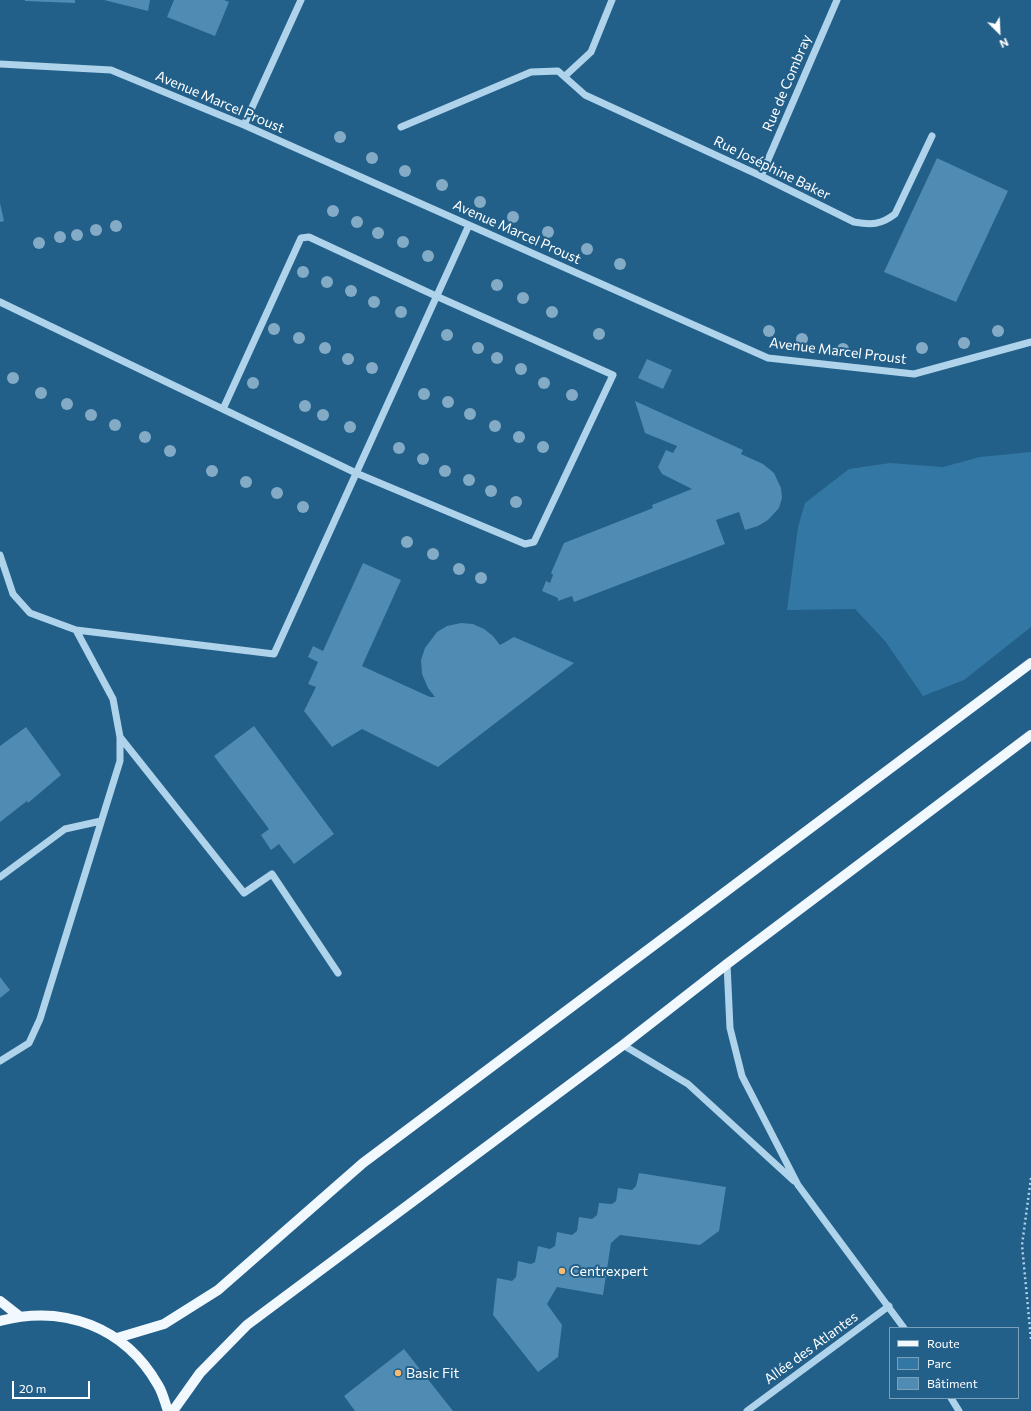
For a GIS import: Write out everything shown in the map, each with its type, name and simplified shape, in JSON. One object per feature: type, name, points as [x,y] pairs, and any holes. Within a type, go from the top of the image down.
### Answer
[{"type":"main road","points":[[117,1338],[164,1324],[218,1290],[363,1163],[1031,663]]},
{"type":"main road","points":[[173,1411],[200,1373],[247,1325],[623,1045],[727,964],[1031,735]]},
{"type":"main road","points":[[0,1300],[19,1316]]},
{"type":"main road","points":[[0,1321],[19,1316],[53,1315],[87,1322],[117,1338],[141,1360],[159,1386],[168,1411]]},
{"type":"street","points":[[244,125],[301,0]]},
{"type":"street","points":[[565,76],[591,52],[612,0]]},
{"type":"street","name":"Rue de Combray","points":[[761,176],[837,0]]},
{"type":"street","name":"Avenue Marcel Proust","points":[[0,64],[111,70],[244,125],[768,358],[914,374],[1031,342]]},
{"type":"street","name":"Rue Joséphine Baker","points":[[402,127],[531,72],[558,71],[585,95],[761,176],[854,222],[871,225],[885,222],[895,214],[932,136]]},
{"type":"street","points":[[0,555],[13,594],[30,612],[76,630],[274,654],[468,225]]},
{"type":"street","points":[[0,302],[356,473],[525,544],[534,542],[613,375],[436,296],[309,236],[301,238],[223,409]]},
{"type":"street","points":[[0,1061],[28,1042],[40,1020],[120,761],[120,737],[113,699],[76,630]]},
{"type":"street","points":[[120,737],[244,893],[272,874],[338,973]]},
{"type":"street","points":[[0,877],[65,829],[101,821]]},
{"type":"street","points":[[727,964],[730,1028],[742,1076],[798,1185],[890,1306],[903,1327]]},
{"type":"street","points":[[623,1045],[688,1084],[798,1185]]},
{"type":"street","name":"Allée des Atlantes","points":[[747,1411],[890,1306]]},
{"type":"street","points":[[951,1399],[959,1411]]},
{"type":"path","points":[[1031,1178],[1022,1245],[1031,1339]]},
{"type":"green space","points":[[1031,452],[1031,627],[964,680],[923,696],[885,641],[855,609],[787,610],[798,527],[805,503],[849,469],[890,463],[943,467],[980,457]]},
{"type":"building","points":[[75,0],[75,3],[25,1]]},
{"type":"building","points":[[104,0],[150,0],[148,11]]},
{"type":"building","points":[[174,0],[224,0],[229,2],[215,36],[167,17]]},
{"type":"building","points":[[937,158],[1008,191],[956,302],[884,272]]},
{"type":"building","points":[[0,203],[4,221],[0,222]]},
{"type":"building","points":[[647,359],[672,370],[663,389],[638,378]]},
{"type":"building","points":[[635,401],[743,450],[741,454],[763,464],[774,473],[781,488],[782,498],[779,508],[768,520],[758,526],[745,530],[739,512],[716,520],[725,544],[574,602],[572,596],[558,601],[558,598],[542,591],[546,581],[550,583],[553,575],[551,573],[564,543],[653,508],[652,505],[692,489],[662,474],[658,467],[666,450],[673,453],[677,446],[645,433]]},
{"type":"building","points":[[363,563],[401,580],[362,666],[430,697],[435,697],[428,688],[422,674],[421,660],[425,648],[437,632],[447,626],[461,623],[473,624],[484,629],[493,636],[500,645],[514,637],[574,663],[438,767],[362,729],[332,747],[304,711],[316,687],[308,684],[318,662],[308,657],[313,646],[323,651]]},
{"type":"building","points":[[254,726],[334,834],[294,864],[279,844],[271,850],[261,835],[269,829],[214,756]]},
{"type":"building","points":[[26,727],[61,775],[28,803],[27,801],[0,822],[0,746]]},
{"type":"building","points":[[0,977],[10,990],[0,998]]},
{"type":"building","name":"Centrexpert","points":[[639,1173],[726,1187],[719,1231],[700,1245],[620,1235],[611,1243],[603,1295],[557,1287],[547,1304],[562,1325],[558,1357],[538,1372],[493,1315],[497,1278],[512,1281],[516,1277],[518,1261],[531,1264],[535,1262],[538,1246],[550,1249],[555,1246],[557,1232],[572,1235],[577,1231],[579,1217],[592,1219],[597,1215],[599,1203],[612,1204],[616,1201],[618,1188],[632,1190],[636,1186]]},
{"type":"building","name":"Basic Fit","points":[[404,1349],[453,1411],[355,1411],[344,1396]]},
{"type":"place","name":"Centrexpert","points":[[562,1271]]},
{"type":"place","name":"Basic Fit","points":[[398,1373]]}]
